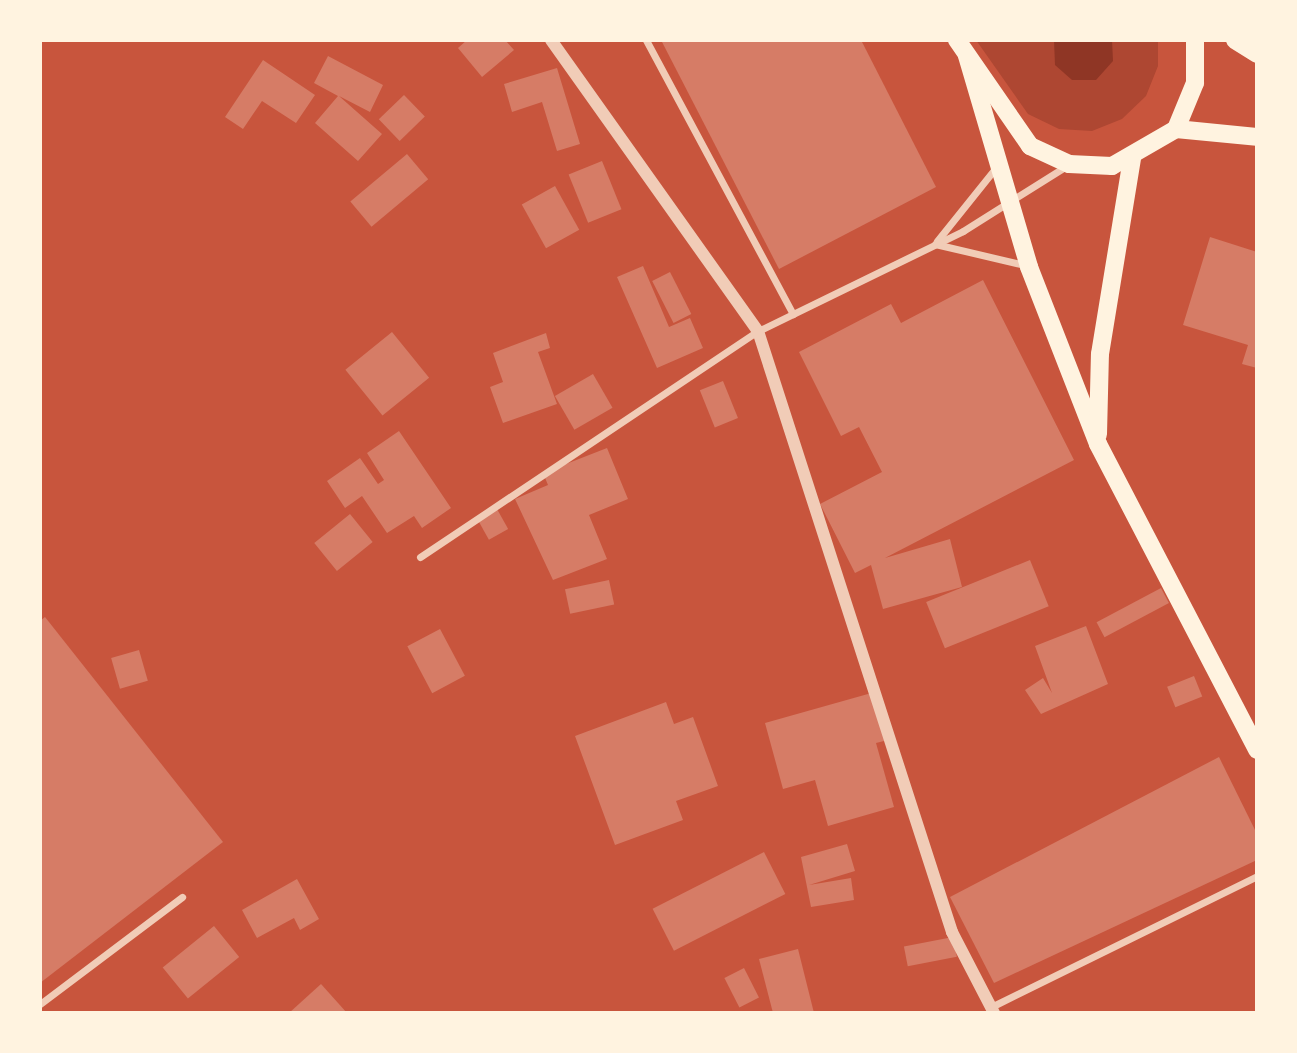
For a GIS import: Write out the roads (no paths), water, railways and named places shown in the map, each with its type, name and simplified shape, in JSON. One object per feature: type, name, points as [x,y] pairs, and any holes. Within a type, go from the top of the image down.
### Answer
[{"type":"main road","points":[[957,40],[1030,146],[1069,164],[1112,166],[1132,159],[1176,129],[1195,83],[1195,40]]},
{"type":"main road","points":[[1235,40],[1257,54]]},
{"type":"main road","points":[[967,56],[1029,267],[1098,444],[1257,750]]},
{"type":"main road","points":[[1176,129],[1257,137]]},
{"type":"main road","points":[[1098,444],[1100,354],[1132,159]]},
{"type":"street","points":[[551,40],[758,331],[952,932],[992,1010],[1257,876]]},
{"type":"street","points":[[646,40],[793,314]]},
{"type":"street","points":[[420,557],[758,331],[1009,205],[1069,164]]},
{"type":"street","points":[[934,244],[998,166]]},
{"type":"street","points":[[934,244],[1029,267]]},
{"type":"street","points":[[40,1004],[182,897]]}]
